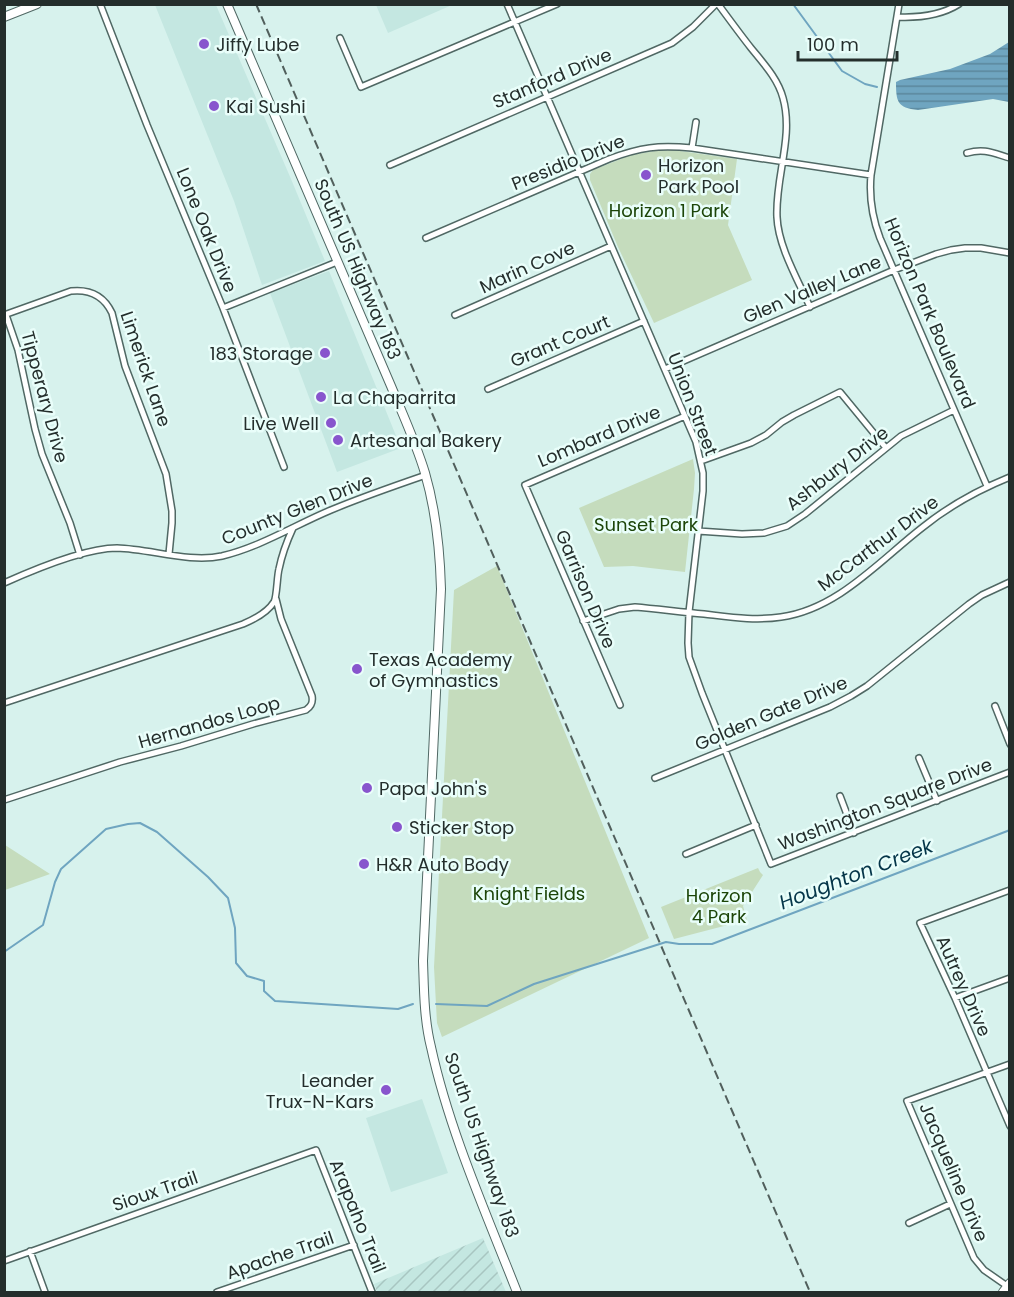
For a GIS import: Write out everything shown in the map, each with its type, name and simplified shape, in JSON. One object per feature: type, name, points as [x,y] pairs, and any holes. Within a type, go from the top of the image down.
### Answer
[{"type":"main road","points":[[4,17],[37,4]]},
{"type":"main road","name":"South US Highway 183","points":[[227,4],[415,442],[426,475],[440,558],[441,589],[423,961],[424,1002],[430,1045],[443,1097],[517,1293]]},
{"type":"street","name":"Lone Oak Drive","points":[[100,4],[223,308],[284,467]]},
{"type":"street","name":"Union Street","points":[[507,4],[696,441],[703,473],[703,490],[689,612],[689,657],[771,864]]},
{"type":"street","points":[[340,38],[361,87],[557,4]]},
{"type":"street","points":[[717,4],[778,84],[783,96],[787,129],[777,218],[784,249],[810,307]]},
{"type":"street","name":"Stanford Drive","points":[[390,165],[672,43],[717,4]]},
{"type":"street","name":"Horizon Park Boulevard","points":[[899,4],[870,175],[874,223],[987,486]]},
{"type":"street","points":[[897,17],[926,16],[959,4]]},
{"type":"street","points":[[692,148],[696,122]]},
{"type":"street","name":"Presidio Drive","points":[[426,238],[633,150],[664,146],[692,148],[870,175]]},
{"type":"street","points":[[967,153],[977,150],[1010,158]]},
{"type":"street","name":"Marin Cove","points":[[455,315],[611,246]]},
{"type":"street","name":"Glen Valley Lane","points":[[664,369],[894,270],[951,250],[981,248],[1010,253]]},
{"type":"street","points":[[223,308],[338,262]]},
{"type":"street","name":"Limerick Lane","points":[[5,315],[79,290],[92,292],[108,306],[112,313],[125,366],[166,474],[172,511],[169,554]]},
{"type":"street","name":"Tipperary Drive","points":[[5,315],[18,350],[34,429],[80,555]]},
{"type":"street","name":"Grant Court","points":[[488,389],[644,321]]},
{"type":"street","points":[[701,461],[751,443],[794,415],[840,392],[886,448]]},
{"type":"street","name":"Ashbury Drive","points":[[698,531],[764,533],[787,526],[902,436],[954,410]]},
{"type":"street","name":"Lombard Drive","points":[[525,485],[685,416]]},
{"type":"street","name":"County Glen Drive","points":[[4,583],[50,565],[105,549],[117,548],[194,558],[221,556],[249,547],[362,497],[426,475]]},
{"type":"street","name":"McCarthur Drive","points":[[583,621],[620,609],[636,607],[763,620],[804,612],[841,594],[924,526],[971,494],[1010,477]]},
{"type":"street","name":"Garrison Drive","points":[[525,485],[620,705]]},
{"type":"street","name":"Hernandos Loop","points":[[4,800],[120,762],[309,708],[313,700],[312,696],[281,619],[276,599],[279,566],[294,527]]},
{"type":"street","name":"Golden Gate Drive","points":[[655,778],[830,707],[851,696],[867,686],[969,604],[1010,582]]},
{"type":"street","points":[[4,703],[243,624],[263,613],[276,599]]},
{"type":"street","points":[[995,706],[1010,744]]},
{"type":"street","points":[[919,758],[937,801]]},
{"type":"street","name":"Washington Square Drive","points":[[771,864],[1010,772]]},
{"type":"street","points":[[840,796],[854,833]]},
{"type":"street","points":[[686,854],[756,825]]},
{"type":"street","name":"Autrey Drive","points":[[1010,890],[920,923],[1010,1126]]},
{"type":"street","points":[[955,998],[1010,978]]},
{"type":"street","points":[[986,1073],[1010,1064]]},
{"type":"street","name":"Jacqueline Drive","points":[[986,1073],[907,1101],[975,1258],[984,1270],[1007,1287]]},
{"type":"street","name":"Arapaho Trail","points":[[316,1150],[372,1293]]},
{"type":"street","name":"Sioux Trail","points":[[4,1260],[316,1150]]},
{"type":"street","points":[[909,1222],[950,1204]]},
{"type":"street","name":"Apache Trail","points":[[217,1293],[354,1245]]},
{"type":"street","points":[[30,1251],[45,1293]]},
{"type":"shaded area","points":[[155,5],[216,5],[325,261],[262,285],[234,201]]},
{"type":"shaded area","points":[[376,5],[452,5],[388,33]]},
{"type":"shaded area","points":[[329,271],[401,448],[337,472],[270,293]]},
{"type":"shaded area","points":[[422,1099],[448,1173],[391,1192],[366,1118]]},
{"type":"shaded area","points":[[483,1238],[506,1292],[377,1292],[374,1284]]},
{"type":"green space","name":"Horizon 1 Park","points":[[673,150],[737,159],[728,225],[752,280],[654,323],[618,247],[590,180],[590,174],[593,170],[631,155]]},
{"type":"green space","name":"Sunset Park","points":[[693,459],[694,489],[685,572],[633,566],[604,567],[579,508]]},
{"type":"green space","name":"Knight Fields","points":[[497,566],[649,938],[442,1037],[437,1023],[434,967],[454,590]]},
{"type":"green space","points":[[5,845],[50,874],[5,890]]},
{"type":"green space","name":"Horizon 4 Park","points":[[758,868],[763,875],[743,906],[747,920],[674,939],[661,907]]},
{"type":"water","points":[[1009,42],[1009,102],[993,99],[918,110],[902,105],[897,99],[896,82],[950,69],[990,54]]},
{"type":"waterway","points":[[793,4],[842,71],[865,84],[877,87]]},
{"type":"waterway","name":"Houghton Creek","points":[[4,952],[43,925],[61,869],[106,829],[140,823],[157,832],[228,898],[235,928],[236,963],[247,976],[264,981],[264,991],[275,1001],[398,1009],[413,1004]]},
{"type":"waterway","name":"Houghton Creek","points":[[436,1004],[487,1006],[534,984],[666,942],[712,944],[1010,830]]},
{"type":"railway","points":[[256,4],[810,1292]]},
{"type":"place","name":"Jiffy Lube","points":[[204,44]]},
{"type":"place","name":"Kai Sushi","points":[[214,106]]},
{"type":"place","name":"Horizon Park Pool","points":[[646,175]]},
{"type":"place","name":"183 Storage","points":[[325,353]]},
{"type":"place","name":"La Chaparrita","points":[[321,397]]},
{"type":"place","name":"Live Well","points":[[331,423]]},
{"type":"place","name":"Artesanal Bakery","points":[[338,440]]},
{"type":"place","name":"Texas Academy of Gymnastics","points":[[357,669]]},
{"type":"place","name":"Papa John's","points":[[367,788]]},
{"type":"place","name":"Sticker Stop","points":[[397,827]]},
{"type":"place","name":"H&R Auto Body","points":[[364,864]]},
{"type":"place","name":"Leander Trux-N-Kars","points":[[386,1090]]}]
